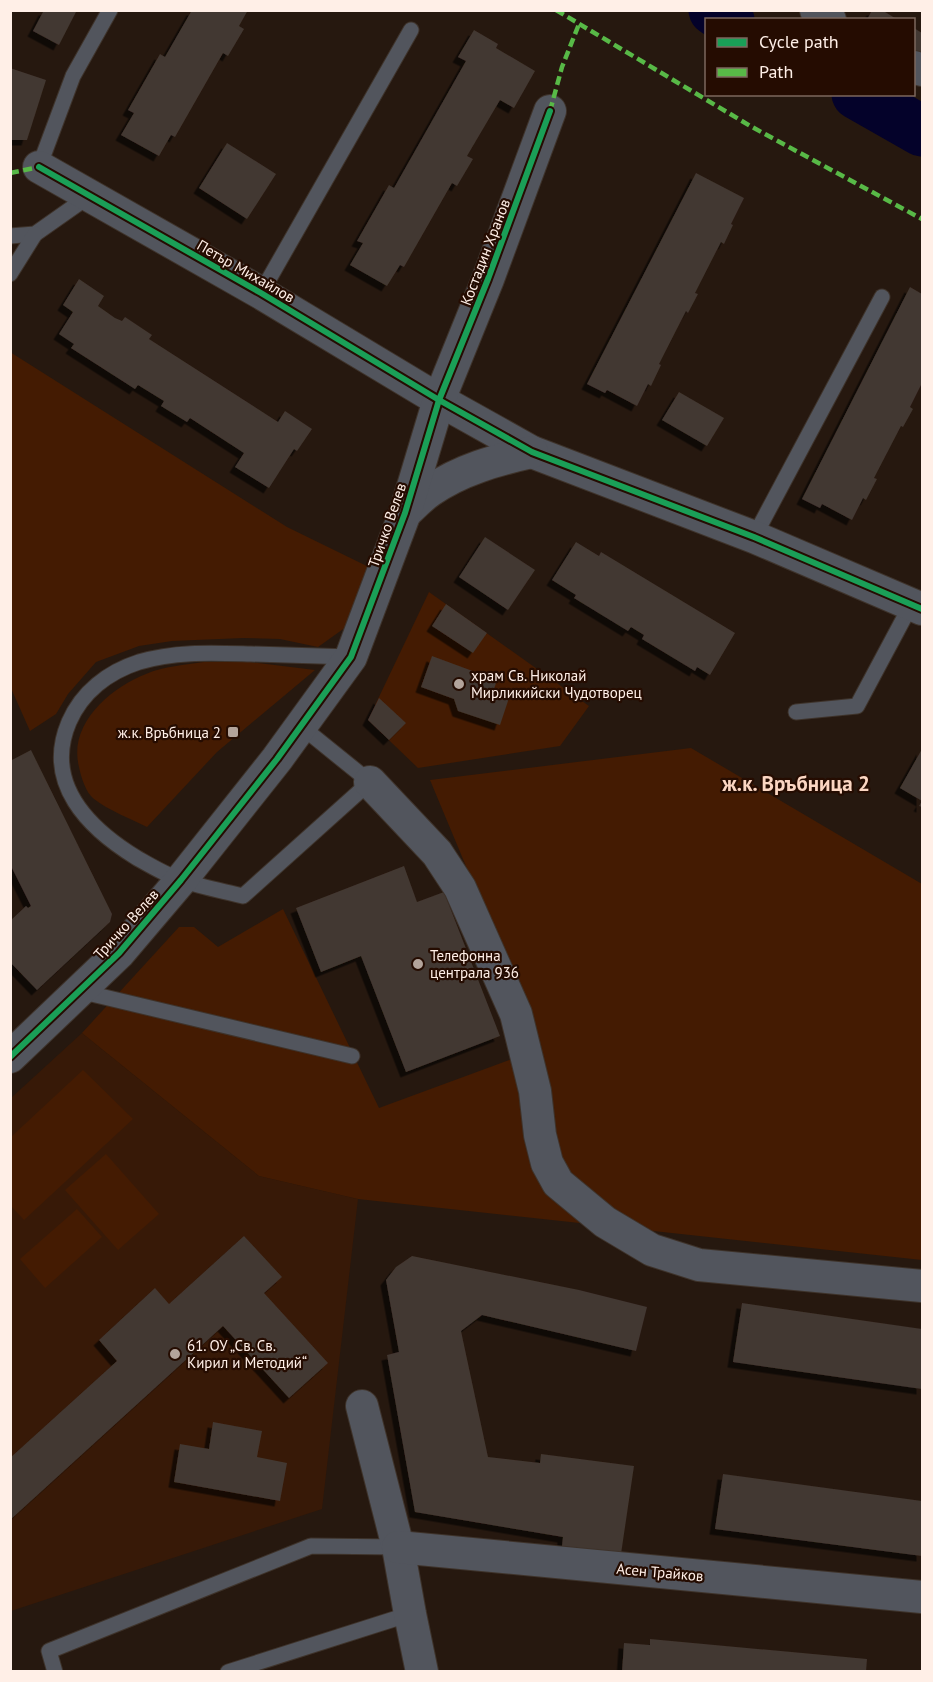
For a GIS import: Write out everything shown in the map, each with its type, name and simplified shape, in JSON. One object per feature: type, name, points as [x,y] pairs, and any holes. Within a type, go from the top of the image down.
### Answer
[{"type":"street","name":"Костадин Хранов","points":[[439,400],[488,279],[550,111]]},
{"type":"street","name":"Петър Михайлов","points":[[39,167],[261,292],[439,400]]},
{"type":"street","points":[[439,400],[532,452],[754,537],[917,606]]},
{"type":"street","name":"Тричко Велев","points":[[10,1057],[119,953],[181,880],[302,727],[351,657],[405,513],[439,400]]},
{"type":"street","points":[[405,513],[428,491],[453,477],[502,458],[532,452]]},
{"type":"street","points":[[370,782],[437,853],[460,888],[516,1014],[536,1091],[540,1135],[547,1163],[558,1183],[605,1222],[652,1250],[699,1265],[922,1286]]},
{"type":"street","points":[[362,1407],[398,1547],[422,1671]]},
{"type":"street","name":"Асен Трайков","points":[[398,1547],[922,1597]]},
{"type":"lane","points":[[39,167],[73,76],[110,10]]},
{"type":"lane","points":[[261,292],[411,30]]},
{"type":"lane","points":[[10,274],[35,234],[89,196]]},
{"type":"lane","points":[[10,236],[35,234]]},
{"type":"lane","points":[[754,537],[882,297]]},
{"type":"lane","points":[[796,712],[857,706],[917,606]]},
{"type":"lane","points":[[302,727],[370,782],[243,896],[181,880],[152,866],[106,838],[78,809],[67,789],[61,758],[63,736],[71,717],[88,691],[110,675],[138,663],[167,656],[198,653],[351,657]]},
{"type":"lane","points":[[79,992],[352,1056]]},
{"type":"lane","points":[[55,1671],[49,1652],[311,1546],[398,1547]]},
{"type":"lane","points":[[228,1671],[410,1614]]},
{"type":"shaded area","points":[[10,352],[287,527],[377,571],[367,612],[318,647],[280,639],[243,638],[172,641],[139,646],[96,662],[68,694],[56,714],[30,731],[10,686]]},
{"type":"shaded area","points":[[429,592],[589,706],[560,746],[418,768],[368,720]]},
{"type":"shaded area","points":[[204,662],[250,662],[315,670],[217,752],[147,827],[94,799],[83,780],[77,751],[86,722],[95,710],[106,698],[132,680],[167,667]]},
{"type":"shaded area","points":[[691,748],[922,884],[922,1260],[358,1199],[259,1176],[82,1033],[179,927],[194,927],[218,947],[283,909],[379,1108],[542,1048],[430,780]]},
{"type":"shaded area","name":"61. ОУ „Св. Св. Кирил и Методий“","points":[[82,1033],[259,1176],[358,1199],[322,1509],[11,1611],[11,1098]]},
{"type":"shaded area","points":[[83,1070],[133,1119],[24,1220],[11,1206],[11,1137]]},
{"type":"shaded area","points":[[106,1154],[159,1214],[118,1250],[65,1190]]},
{"type":"shaded area","points":[[77,1209],[102,1237],[45,1288],[20,1259]]},
{"type":"building","points":[[44,10],[77,10],[59,45],[33,31]]},
{"type":"building","points":[[192,10],[248,10],[239,26],[244,29],[228,56],[223,53],[175,137],[171,135],[159,156],[121,135],[134,113],[128,110],[160,54],[165,57]]},
{"type":"building","points":[[872,10],[882,10],[895,18],[868,18]]},
{"type":"building","points":[[915,29],[922,33],[922,56],[915,52]]},
{"type":"building","points":[[474,30],[498,44],[496,48],[535,71],[514,108],[500,100],[467,156],[473,159],[457,186],[452,183],[404,267],[400,265],[387,286],[350,265],[363,243],[357,241],[389,185],[394,188],[466,61],[458,57]]},
{"type":"building","points":[[10,68],[46,80],[27,140],[10,140]]},
{"type":"building","points":[[227,143],[276,174],[247,219],[199,188]]},
{"type":"building","points":[[696,173],[744,198],[724,244],[721,242],[695,293],[698,294],[688,313],[686,311],[659,364],[661,365],[651,386],[648,384],[637,406],[607,390],[605,393],[587,384]]},
{"type":"building","points":[[79,279],[104,296],[98,306],[115,318],[122,321],[125,317],[152,335],[149,339],[278,422],[285,411],[312,429],[297,451],[294,449],[269,488],[235,467],[244,453],[190,418],[187,422],[161,406],[164,401],[138,385],[135,389],[71,348],[74,344],[59,334],[73,312],[63,305]]},
{"type":"building","points":[[910,287],[922,294],[922,383],[910,407],[913,409],[903,427],[901,426],[874,478],[877,479],[866,500],[863,498],[852,520],[822,504],[820,508],[802,499]]},
{"type":"building","points":[[679,392],[724,418],[707,446],[662,420]]},
{"type":"building","points":[[485,537],[535,570],[508,610],[459,577]]},
{"type":"building","points":[[576,542],[599,556],[601,552],[735,633],[710,675],[697,667],[695,671],[642,639],[644,635],[631,627],[628,631],[574,598],[576,595],[552,580]]},
{"type":"building","points":[[446,604],[487,633],[473,653],[432,626]]},
{"type":"building","name":"храм Св. Николай Мирликийски Чудотворец","points":[[432,656],[497,680],[494,689],[510,695],[500,725],[458,711],[454,699],[421,687]]},
{"type":"building","points":[[379,698],[406,723],[389,740],[368,720]]},
{"type":"building","points":[[922,749],[922,801],[900,788]]},
{"type":"building","points":[[31,750],[112,914],[110,922],[37,990],[10,962],[10,921],[26,906],[28,908],[31,906],[10,864],[10,761]]},
{"type":"building","name":"Телефонна централа 936","points":[[404,866],[417,902],[444,892],[500,1036],[406,1072],[361,956],[321,972],[296,908]]},
{"type":"building","points":[[244,1236],[282,1277],[264,1293],[328,1363],[289,1398],[223,1326],[10,1520],[10,1458],[117,1361],[99,1340],[155,1288],[169,1304]]},
{"type":"building","points":[[412,1256],[579,1290],[647,1307],[636,1351],[482,1315],[461,1331],[488,1457],[540,1463],[541,1454],[634,1466],[621,1554],[562,1546],[563,1537],[415,1512],[387,1355],[399,1352],[386,1280],[396,1267]]},
{"type":"building","points":[[742,1303],[922,1329],[922,1389],[733,1362]]},
{"type":"building","points":[[213,1422],[262,1431],[257,1457],[287,1463],[280,1501],[174,1482],[180,1444],[209,1449]]},
{"type":"building","points":[[723,1474],[922,1501],[922,1556],[715,1529]]},
{"type":"building","points":[[650,1639],[867,1659],[866,1672],[622,1672],[624,1643],[650,1645]]},
{"type":"waterway","points":[[714,10],[726,18]]},
{"type":"waterway","points":[[861,96],[922,131]]},
{"type":"marked path","points":[[556,10],[752,127],[922,219]]},
{"type":"marked path","points":[[550,111],[562,67],[579,24]]},
{"type":"marked path","points":[[10,173],[39,167]]},
{"type":"cycle path","points":[[10,1057],[119,953],[181,880],[277,759],[351,657],[405,513],[439,400],[488,279],[550,111]]},
{"type":"cycle path","points":[[39,167],[261,293],[439,400],[532,452],[754,537],[922,609]]},
{"type":"place","name":"храм Св. Николай Мирликийски Чудотворец","points":[[459,684]]},
{"type":"place","name":"ж.к. Връбница 2","points":[[233,732]]},
{"type":"place","name":"Телефонна централа 936","points":[[418,964]]},
{"type":"place","name":"61. ОУ „Св. Св. Кирил и Методий“","points":[[175,1354]]},
{"type":"district","name":"ж.к. Връбница 2","points":[[796,783]]}]
